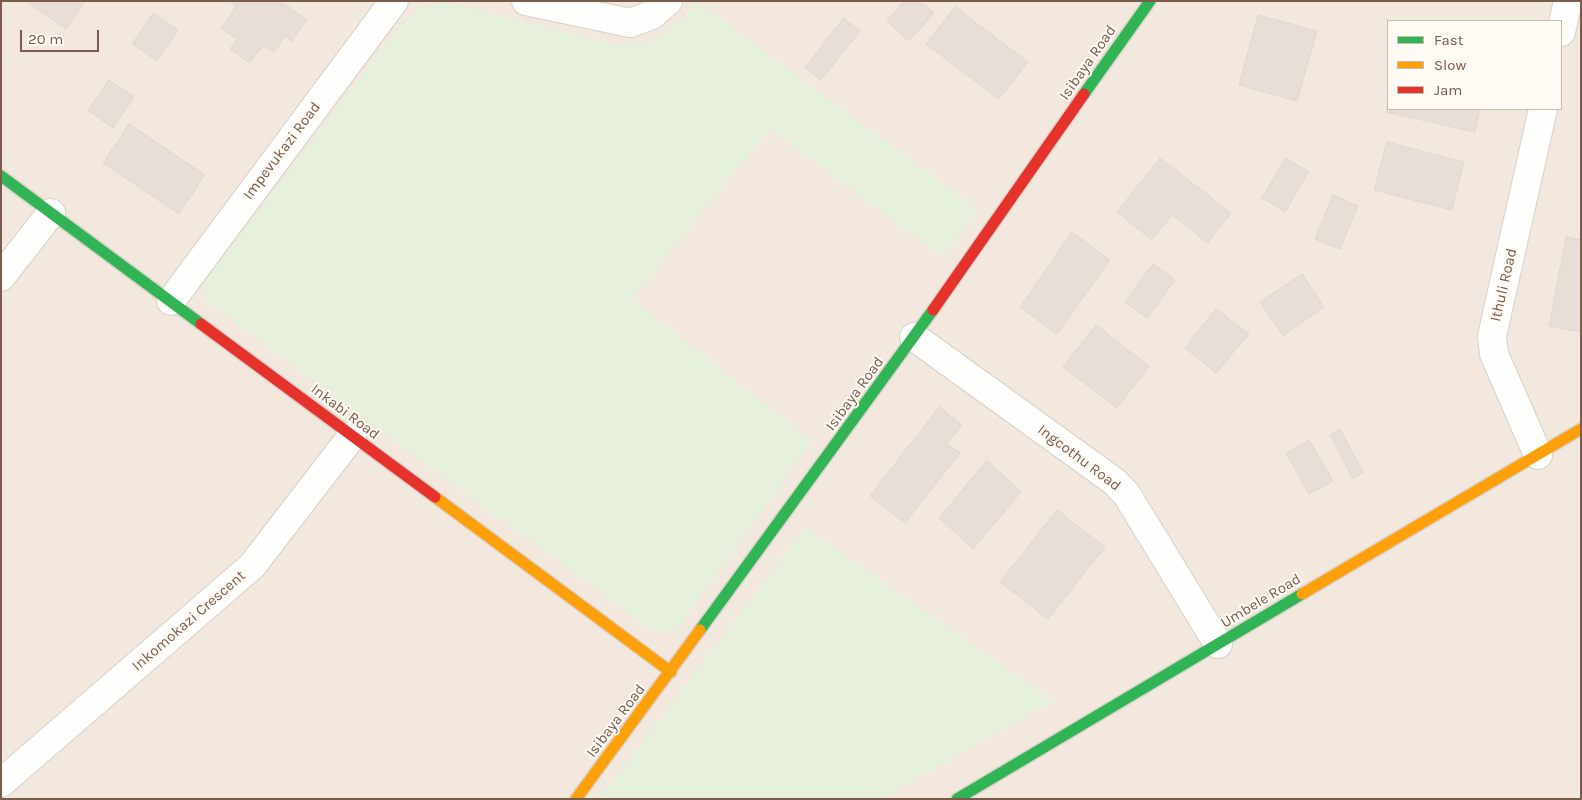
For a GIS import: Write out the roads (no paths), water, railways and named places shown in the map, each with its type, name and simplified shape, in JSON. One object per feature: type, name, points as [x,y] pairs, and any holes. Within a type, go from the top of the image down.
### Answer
[{"type":"street","name":"Impevukazi Road","points":[[170,301],[394,1]]},
{"type":"street","points":[[526,1],[630,23],[652,15],[668,1]]},
{"type":"street","name":"Isibaya Road","points":[[576,799],[671,672],[914,337],[1150,1]]},
{"type":"street","points":[[1562,28],[1568,1]]},
{"type":"street","name":"Ithuli Road","points":[[1538,455],[1494,354],[1492,336],[1544,110]]},
{"type":"street","name":"Inkabi Road","points":[[1,176],[671,672]]},
{"type":"street","points":[[1,277],[51,213]]},
{"type":"street","name":"Ingcothu Road","points":[[914,337],[1121,488],[1218,644]]},
{"type":"street","name":"Umbele Road","points":[[957,799],[1581,429]]},
{"type":"street","name":"Inkomokazi Crescent","points":[[1,783],[252,566],[352,436]]}]
